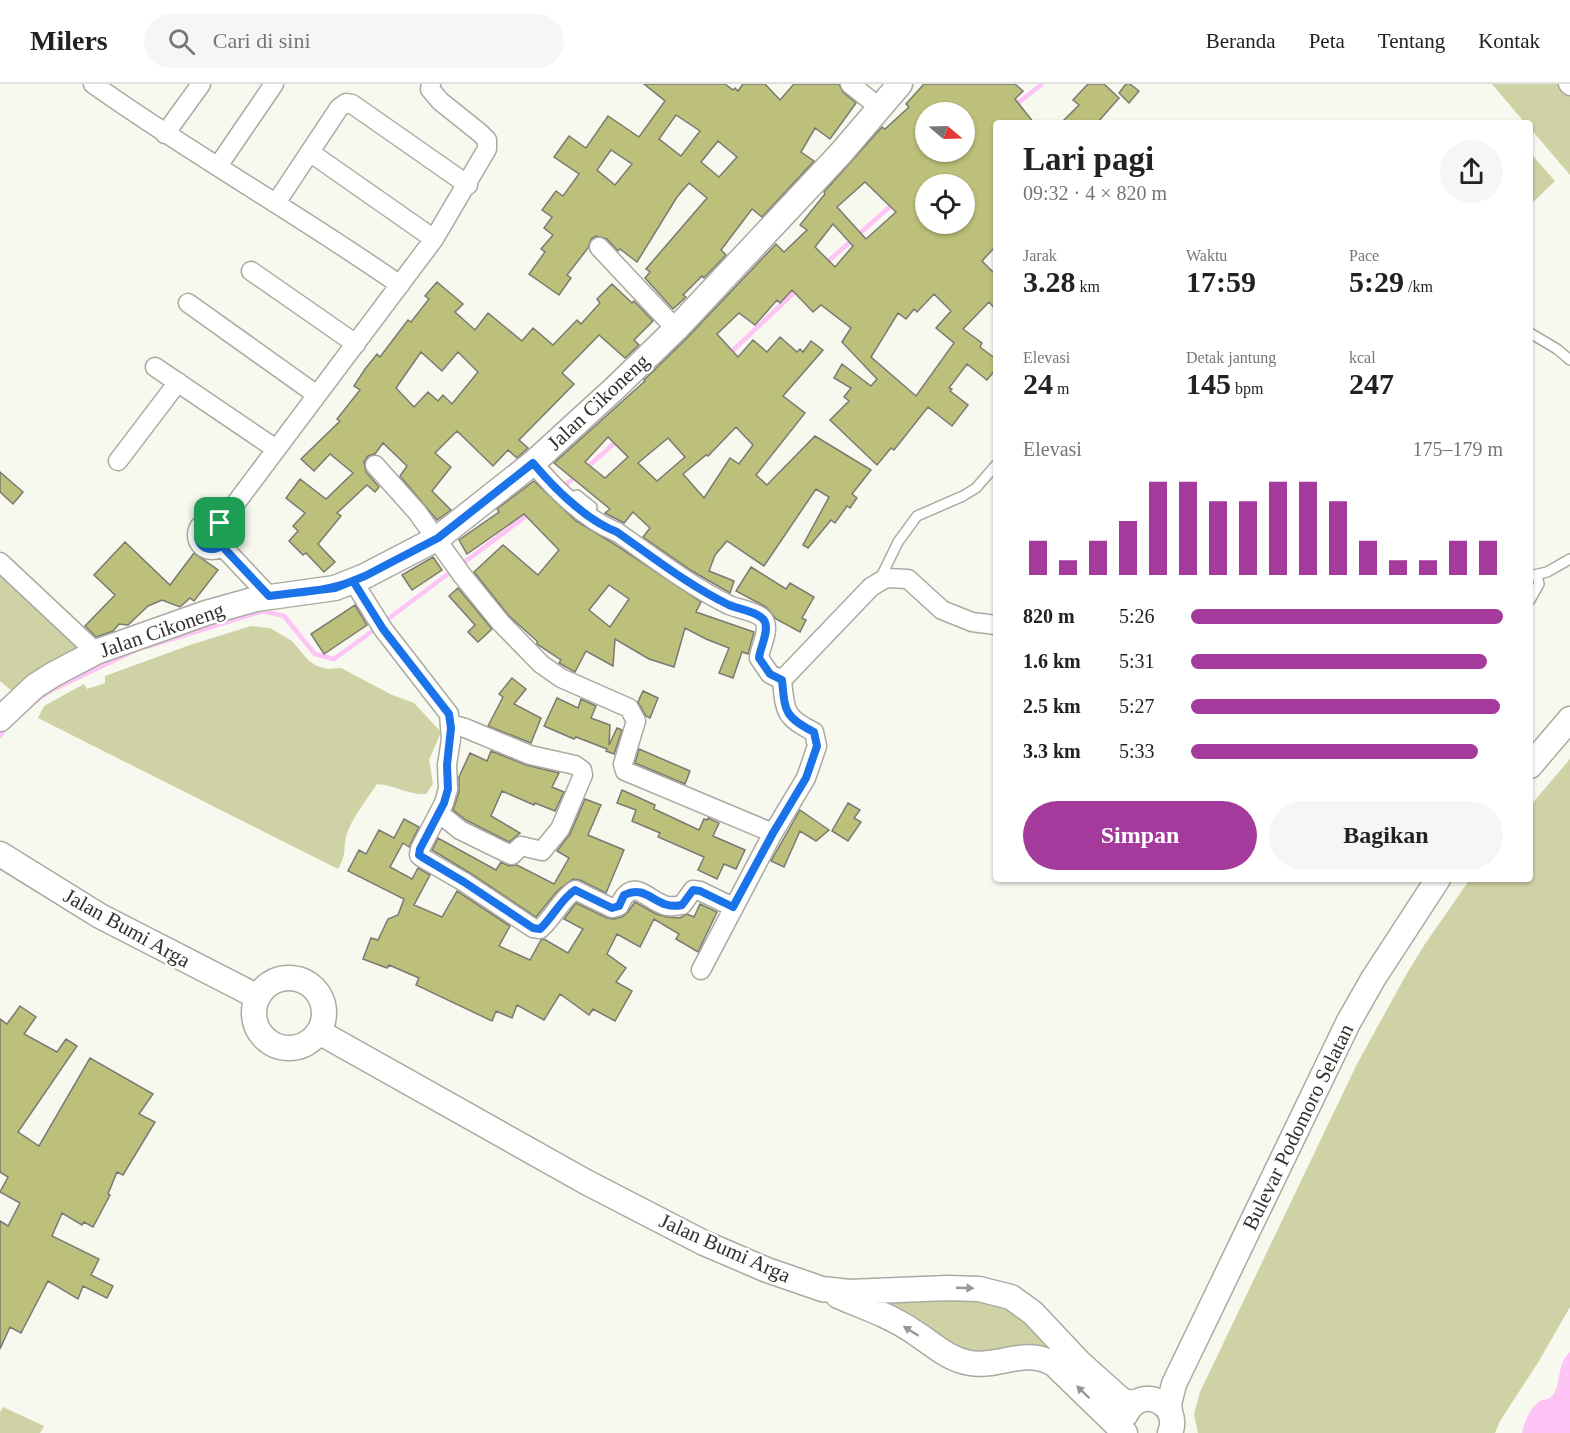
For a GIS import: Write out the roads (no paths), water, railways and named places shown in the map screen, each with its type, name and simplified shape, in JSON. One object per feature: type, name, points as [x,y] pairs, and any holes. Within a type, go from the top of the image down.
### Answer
[{"type":"street","points":[[165,134],[201,84]]},
{"type":"street","points":[[218,166],[274,84]]},
{"type":"street","points":[[220,523],[434,239],[468,185],[487,149],[487,140],[440,101],[430,89],[430,84]]},
{"type":"street","points":[[850,84],[879,107]]},
{"type":"street","name":"Jalan Cikoneng","points":[[0,719],[35,686],[96,652],[206,613],[269,596],[326,590],[353,581],[438,538],[533,463],[676,329],[841,153],[900,84]]},
{"type":"street","points":[[104,87],[165,134],[276,203],[400,285]]},
{"type":"street","points":[[276,203],[339,108],[346,103],[352,104],[468,185]]},
{"type":"street","points":[[310,153],[434,239]]},
{"type":"street","points":[[598,247],[676,329]]},
{"type":"street","points":[[251,272],[356,344]]},
{"type":"street","points":[[188,303],[317,395]]},
{"type":"street","points":[[155,367],[276,450]]},
{"type":"street","points":[[118,461],[178,382]]},
{"type":"street","points":[[533,463],[563,495],[606,528],[617,532],[698,590],[737,609],[762,617],[766,629],[759,658],[770,674],[782,680]]},
{"type":"street","points":[[375,465],[438,538],[501,623],[541,664],[561,678],[629,708],[636,721],[623,764],[625,771],[773,833]]},
{"type":"street","points":[[214,520],[220,523],[227,534],[222,546],[216,549],[203,547],[197,536],[202,524],[214,520]]},
{"type":"street","points":[[222,546],[269,596]]},
{"type":"street","points":[[0,562],[96,652]]},
{"type":"street","points":[[782,680],[877,583],[886,578],[908,579],[942,610],[972,622],[993,625]]},
{"type":"street","points":[[353,581],[383,629],[449,714],[450,745],[446,774],[448,789],[419,855],[533,928],[540,929],[549,921],[568,895],[575,890],[612,908],[619,906],[624,895],[633,890],[642,892],[668,906],[682,905],[693,890],[700,891],[733,907]]},
{"type":"street","points":[[701,970],[773,833],[806,778],[817,746],[814,732],[796,723],[785,709],[782,680]]},
{"type":"street","points":[[1533,762],[1570,719]]},
{"type":"street","points":[[439,813],[460,830],[509,855],[521,846],[542,851],[560,829],[583,775],[582,770],[575,765],[530,756],[465,728],[450,724]]},
{"type":"street","name":"Jalan Bumi Arga","points":[[0,854],[100,916],[258,997]]},
{"type":"street","name":"Bulevar Podomoro Selatan","points":[[1171,1427],[1169,1404],[1174,1384],[1348,1023],[1372,979],[1436,882]]},
{"type":"street","points":[[289,977],[300,979],[318,993],[323,1004],[324,1015],[319,1032],[303,1046],[292,1049],[270,1044],[255,1026],[253,1015],[258,997],[267,985],[278,979],[289,977]]},
{"type":"street","name":"Jalan Bumi Arga","points":[[319,1032],[586,1182],[694,1238],[767,1270],[822,1289],[849,1292],[948,1288],[979,1289],[1011,1297],[1033,1313],[1079,1362],[1123,1401],[1162,1402],[1171,1427]]},
{"type":"street","points":[[822,1289],[914,1331],[938,1350],[954,1359],[985,1364],[1022,1356],[1047,1359],[1126,1433]]},
{"type":"street","points":[[1126,1433],[1125,1415],[1141,1401],[1164,1393],[1174,1384]]},
{"type":"lane","points":[[1533,335],[1570,360]]},
{"type":"lane","points":[[877,583],[898,542],[917,516],[976,488],[993,468]]},
{"type":"lane","points":[[563,495],[577,495],[591,507]]},
{"type":"lane","points":[[1533,595],[1539,584],[1534,576],[1570,559]]},
{"type":"waterway","points":[[1013,107],[1042,84]]},
{"type":"waterway","points":[[824,265],[894,203]]},
{"type":"waterway","points":[[728,355],[798,289]]},
{"type":"waterway","points":[[585,469],[617,441]]},
{"type":"waterway","points":[[562,488],[576,476]]},
{"type":"waterway","points":[[459,566],[529,514]]},
{"type":"waterway","points":[[384,622],[452,571]]},
{"type":"waterway","points":[[146,647],[263,611],[284,616],[315,654],[334,659],[378,627]]},
{"type":"waterway","points":[[36,701],[50,691],[138,649]]},
{"type":"waterway","points":[[0,736],[7,726]]}]
